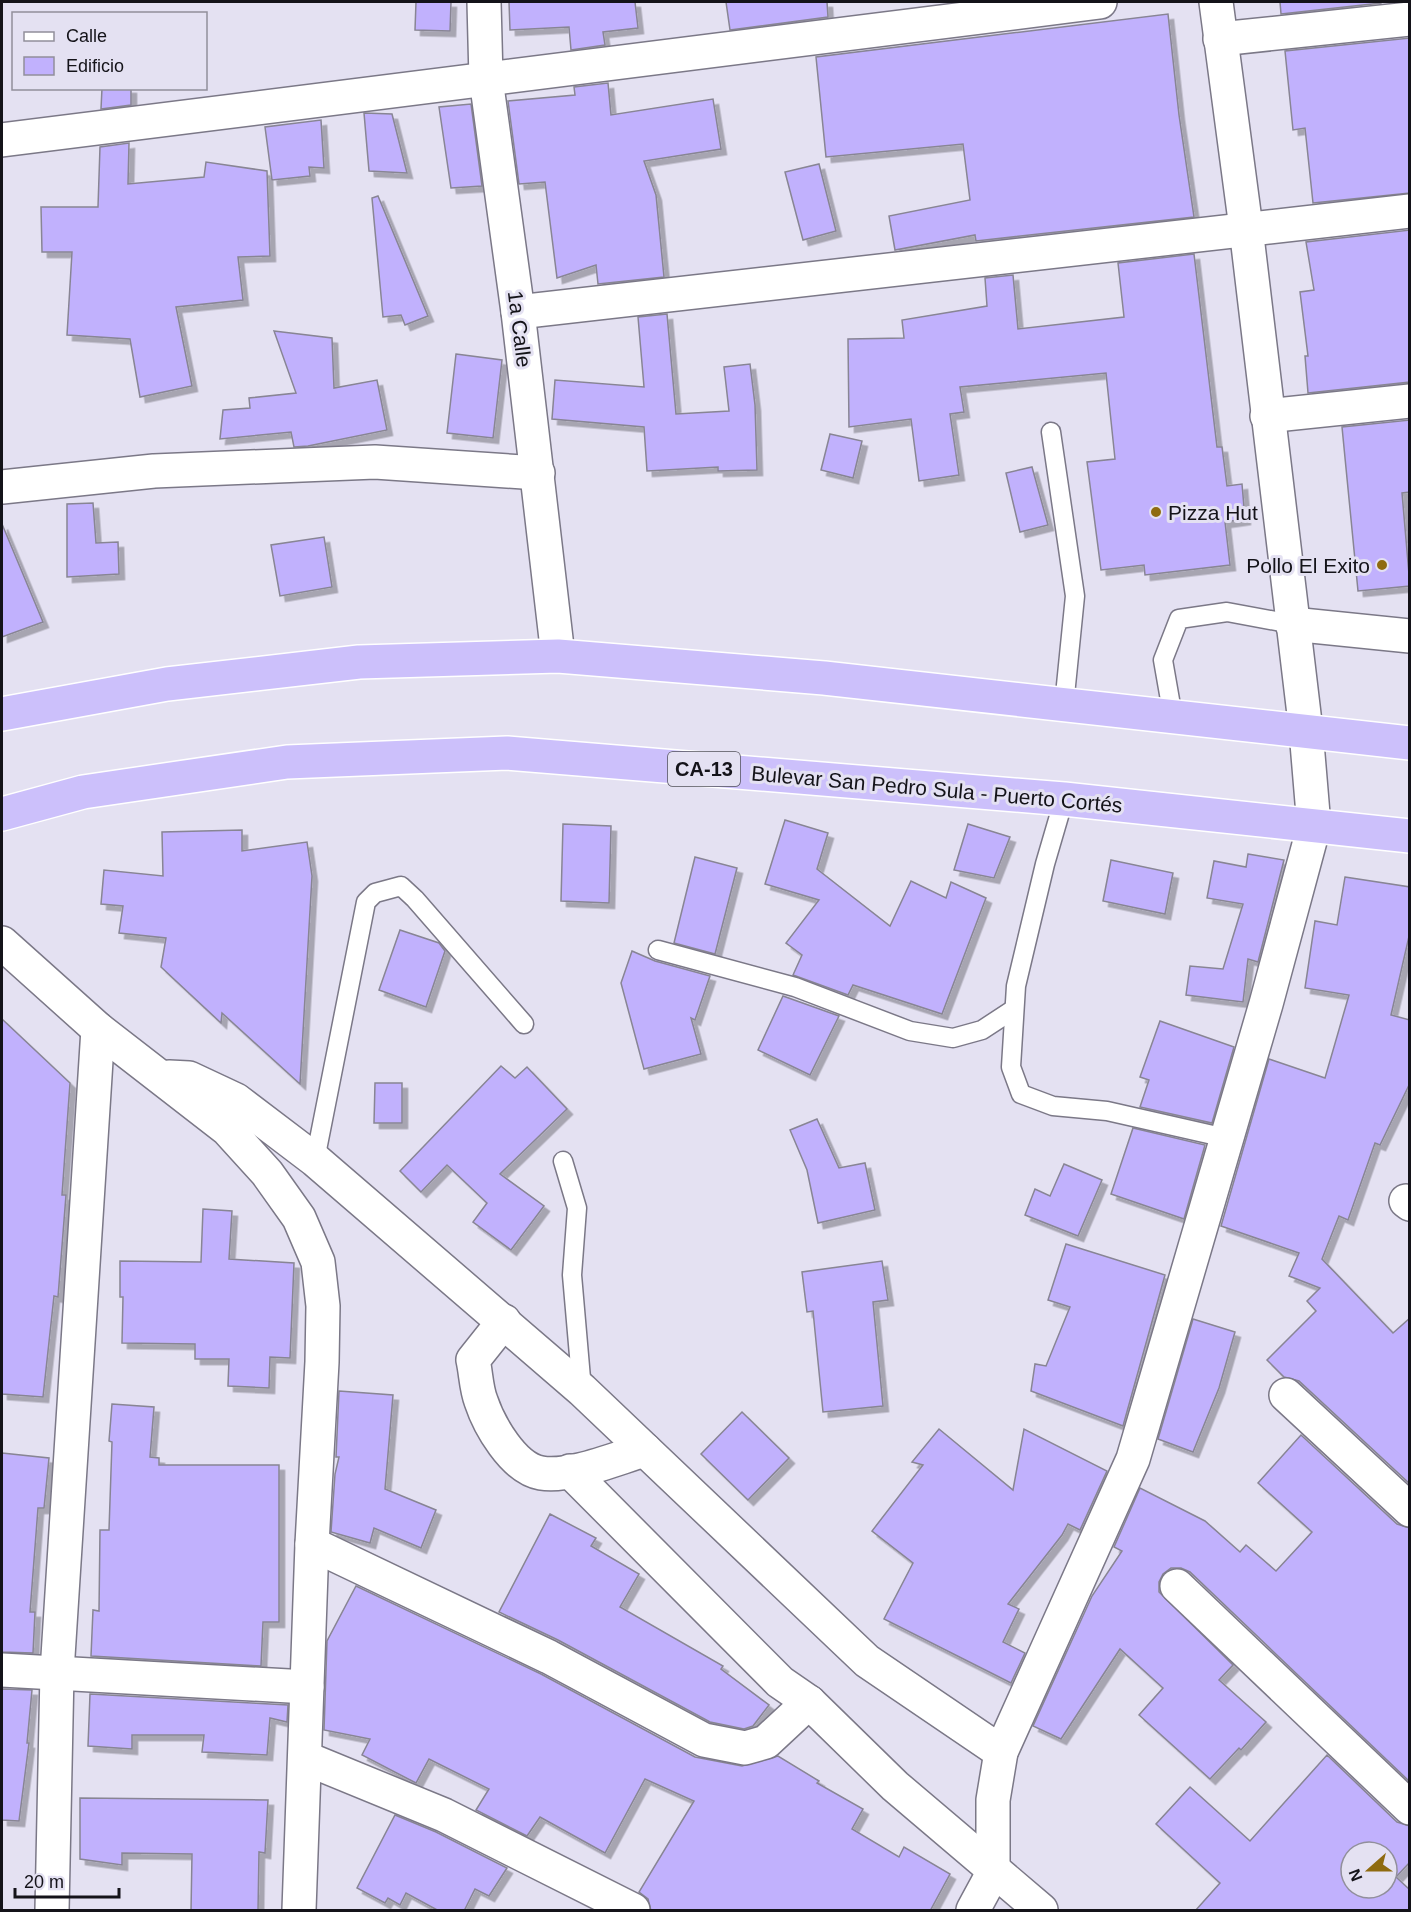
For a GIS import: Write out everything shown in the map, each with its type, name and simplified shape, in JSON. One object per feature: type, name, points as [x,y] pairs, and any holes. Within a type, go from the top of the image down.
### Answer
[{"type":"highway","points":[[2,714],[167,684],[359,662],[558,656],[824,678],[1410,743]]},
{"type":"highway","name":"Bulevar San Pedro Sula - Puerto Cortés","points":[[2,813],[83,792],[287,762],[507,753],[1064,799],[1410,836]]},
{"type":"street","name":"1a Calle","points":[[484,2],[486,78],[518,312],[558,656]]},
{"type":"street","points":[[2,140],[1100,2]]},
{"type":"street","points":[[973,1911],[993,1873],[993,1800],[1001,1752],[1133,1459],[1314,826],[1306,731],[1246,228],[1216,2]]},
{"type":"street","points":[[1220,39],[1410,19]]},
{"type":"street","points":[[518,312],[1410,211]]},
{"type":"street","points":[[1267,416],[1410,400]]},
{"type":"street","points":[[2,487],[154,471],[375,462],[538,473]]},
{"type":"street","points":[[1292,624],[1410,636]]},
{"type":"street","points":[[2,943],[98,1029],[227,1129],[267,1173],[299,1218],[318,1262],[323,1306],[322,1362],[312,1544],[299,1911]]},
{"type":"street","points":[[52,1911],[57,1672],[98,1029]]},
{"type":"street","points":[[157,1077],[189,1078],[236,1100],[315,1160],[582,1390],[867,1661],[1001,1752]]},
{"type":"street","points":[[504,1321],[473,1360],[481,1401],[505,1449],[521,1463],[540,1473],[570,1471],[645,1450]]},
{"type":"street","points":[[1286,1395],[1410,1510]]},
{"type":"street","points":[[570,1471],[780,1682],[808,1702],[895,1786],[993,1873],[1041,1911]]},
{"type":"street","points":[[312,1544],[549,1657],[704,1740],[745,1748],[766,1742],[808,1702]]},
{"type":"street","points":[[1177,1586],[1410,1808]]},
{"type":"street","points":[[2,1670],[307,1687]]},
{"type":"street","points":[[305,1758],[444,1815],[633,1911]]},
{"type":"lane","points":[[1051,432],[1075,596],[1064,705]]},
{"type":"lane","points":[[1173,717],[1163,660],[1179,619],[1227,612],[1292,624]]},
{"type":"lane","points":[[1064,799],[1044,864],[1016,986],[1011,1067],[1021,1094],[1053,1106],[1107,1111],[1226,1138]]},
{"type":"lane","points":[[315,1160],[366,902],[375,893],[401,886],[415,899],[524,1024]]},
{"type":"lane","points":[[658,950],[795,987],[910,1031],[942,1037],[953,1038],[982,1030],[1014,1009]]},
{"type":"lane","points":[[563,1161],[577,1208],[572,1275],[582,1390]]},
{"type":"building","points":[[416,2],[451,2],[450,31],[415,30]]},
{"type":"building","points":[[509,2],[635,2],[638,28],[603,32],[605,45],[571,50],[569,27],[510,30]]},
{"type":"building","points":[[726,2],[827,2],[828,17],[730,30]]},
{"type":"building","points":[[1280,2],[1381,2],[1381,3],[1281,14]]},
{"type":"building","points":[[1168,14],[1179,115],[1194,217],[976,241],[975,235],[895,250],[889,216],[970,200],[963,144],[826,157],[816,57]]},
{"type":"building","points":[[1410,38],[1410,193],[1313,203],[1305,128],[1293,130],[1285,51]]},
{"type":"building","points":[[608,83],[611,115],[713,99],[721,149],[644,161],[656,195],[664,277],[598,284],[596,265],[557,278],[545,182],[519,184],[508,101],[575,95],[574,87]]},
{"type":"building","points":[[102,90],[131,90],[131,105],[101,109]]},
{"type":"building","points":[[471,104],[482,186],[451,188],[439,107]]},
{"type":"building","points":[[364,113],[392,114],[407,173],[369,171]]},
{"type":"building","points":[[321,120],[324,168],[309,167],[310,176],[272,180],[265,127]]},
{"type":"building","points":[[129,143],[128,184],[204,177],[206,162],[267,171],[270,256],[238,257],[243,300],[176,307],[192,386],[140,397],[130,339],[67,335],[72,252],[42,252],[41,207],[98,207],[100,147]]},
{"type":"building","points":[[819,164],[836,231],[803,240],[785,172]]},
{"type":"building","points":[[378,196],[428,316],[405,325],[401,315],[383,317],[372,198]]},
{"type":"building","points":[[1410,230],[1410,382],[1308,393],[1305,356],[1308,356],[1300,292],[1314,290],[1306,242]]},
{"type":"building","points":[[1194,254],[1217,447],[1222,447],[1227,486],[1242,484],[1245,519],[1225,522],[1230,565],[1145,575],[1144,565],[1101,570],[1087,462],[1115,459],[1106,373],[960,387],[964,412],[950,414],[959,475],[919,481],[911,419],[849,427],[848,339],[904,338],[902,320],[987,306],[985,278],[1013,275],[1018,329],[1124,317],[1118,263]]},
{"type":"building","points":[[667,314],[676,414],[729,411],[724,367],[750,364],[755,405],[757,470],[718,471],[718,467],[647,471],[644,427],[552,419],[555,380],[644,387],[638,317]]},
{"type":"building","points":[[274,331],[332,338],[334,388],[377,380],[387,430],[294,447],[291,432],[220,439],[223,410],[250,408],[249,398],[296,393]]},
{"type":"building","points":[[456,354],[502,360],[493,438],[447,433]]},
{"type":"building","points":[[1410,420],[1410,492],[1402,493],[1410,586],[1358,591],[1342,427]]},
{"type":"building","points":[[830,434],[862,441],[853,478],[821,470]]},
{"type":"building","points":[[1032,467],[1048,525],[1020,532],[1006,473]]},
{"type":"building","points":[[93,503],[96,543],[118,542],[119,574],[67,577],[67,504]]},
{"type":"building","points":[[2,524],[43,622],[2,637]]},
{"type":"building","points":[[324,537],[332,587],[280,596],[271,545]]},
{"type":"building","points":[[785,820],[828,833],[817,869],[890,926],[911,881],[946,898],[951,882],[986,898],[942,1014],[853,985],[848,995],[793,975],[802,955],[786,943],[819,900],[765,884]]},
{"type":"building","points":[[563,824],[611,826],[609,903],[561,901]]},
{"type":"building","points":[[968,824],[1010,837],[994,878],[954,870]]},
{"type":"building","points":[[242,830],[242,851],[307,842],[312,876],[300,1084],[222,1013],[221,1023],[161,967],[166,938],[119,933],[123,906],[101,904],[104,870],[163,876],[162,832]]},
{"type":"building","points":[[1248,854],[1284,860],[1258,962],[1248,959],[1243,1002],[1186,995],[1190,966],[1223,969],[1243,904],[1207,898],[1214,861],[1246,867]]},
{"type":"building","points":[[695,857],[737,868],[715,954],[674,943]]},
{"type":"building","points":[[1111,860],[1173,873],[1165,914],[1103,901]]},
{"type":"building","points":[[1345,877],[1410,887],[1410,932],[1391,1015],[1410,1020],[1410,1083],[1380,1145],[1375,1143],[1348,1220],[1339,1216],[1322,1259],[1393,1333],[1410,1318],[1410,1484],[1299,1381],[1284,1377],[1267,1360],[1316,1311],[1307,1301],[1320,1288],[1289,1276],[1299,1253],[1221,1226],[1269,1059],[1325,1078],[1349,995],[1305,988],[1315,921],[1337,925]]},
{"type":"building","points":[[400,930],[439,943],[445,951],[426,1007],[379,990]]},
{"type":"building","points":[[632,951],[655,961],[710,976],[695,1020],[691,1018],[701,1054],[644,1069],[621,983]]},
{"type":"building","points":[[783,996],[839,1016],[810,1075],[758,1050]]},
{"type":"building","points":[[2,1019],[70,1083],[62,1195],[66,1195],[58,1297],[54,1296],[43,1397],[2,1394]]},
{"type":"building","points":[[1160,1021],[1234,1047],[1212,1123],[1140,1107],[1149,1080],[1140,1077]]},
{"type":"building","points":[[501,1066],[515,1078],[527,1067],[567,1109],[500,1174],[544,1206],[511,1250],[473,1222],[487,1203],[447,1165],[421,1192],[400,1171]]},
{"type":"building","points":[[375,1083],[402,1083],[402,1123],[374,1123]]},
{"type":"building","points":[[817,1119],[839,1168],[865,1163],[875,1210],[818,1223],[807,1170],[790,1130]]},
{"type":"building","points":[[1133,1128],[1205,1145],[1184,1219],[1111,1194]]},
{"type":"building","points":[[1064,1164],[1102,1180],[1078,1236],[1025,1215],[1035,1189],[1050,1196]]},
{"type":"building","points":[[203,1209],[232,1211],[229,1259],[294,1263],[290,1358],[270,1357],[269,1388],[228,1386],[229,1359],[195,1359],[195,1344],[122,1343],[123,1297],[120,1297],[120,1261],[201,1262]]},
{"type":"building","points":[[1066,1244],[1165,1275],[1123,1426],[1031,1391],[1035,1364],[1046,1366],[1070,1307],[1048,1300]]},
{"type":"building","points":[[882,1261],[888,1300],[873,1302],[883,1406],[823,1412],[813,1311],[807,1312],[802,1272]]},
{"type":"building","points":[[1193,1319],[1235,1332],[1219,1388],[1193,1452],[1158,1439]]},
{"type":"building","points":[[339,1391],[393,1395],[385,1489],[436,1510],[421,1548],[374,1528],[370,1543],[331,1532],[335,1474],[339,1457],[336,1457]]},
{"type":"building","points":[[112,1404],[154,1407],[150,1457],[159,1458],[159,1465],[279,1465],[279,1622],[263,1622],[261,1666],[91,1656],[93,1610],[99,1611],[100,1530],[109,1530],[112,1442],[109,1441]]},
{"type":"building","points":[[742,1412],[789,1458],[748,1500],[701,1454]]},
{"type":"building","points":[[939,1429],[1013,1490],[1024,1429],[1107,1471],[1080,1530],[1068,1524],[1008,1604],[1019,1609],[1003,1642],[1025,1653],[1011,1683],[884,1619],[913,1563],[872,1531],[923,1465],[912,1462]]},
{"type":"building","points":[[1301,1435],[1397,1524],[1410,1528],[1410,1782],[1190,1572],[1181,1568],[1171,1568],[1163,1574],[1159,1582],[1159,1592],[1233,1665],[1219,1680],[1266,1722],[1241,1750],[1239,1748],[1210,1779],[1139,1715],[1163,1688],[1120,1649],[1061,1739],[1033,1726],[1092,1596],[1122,1551],[1114,1547],[1140,1488],[1205,1521],[1240,1552],[1246,1545],[1276,1571],[1312,1532],[1258,1483]]},
{"type":"building","points":[[2,1453],[49,1458],[44,1508],[38,1508],[30,1612],[35,1612],[33,1653],[2,1652]]},
{"type":"building","points":[[550,1514],[596,1538],[591,1546],[639,1574],[620,1607],[723,1666],[721,1669],[769,1705],[753,1726],[744,1729],[710,1722],[558,1640],[499,1612]]},
{"type":"building","points":[[356,1586],[541,1674],[695,1757],[742,1766],[778,1756],[819,1781],[817,1783],[863,1809],[852,1829],[899,1857],[904,1847],[950,1874],[930,1911],[651,1911],[648,1899],[639,1892],[694,1801],[645,1779],[605,1853],[540,1817],[527,1836],[476,1810],[489,1789],[429,1759],[416,1783],[362,1755],[370,1739],[324,1730],[327,1641]]},
{"type":"building","points":[[2,1689],[32,1690],[27,1743],[29,1743],[19,1821],[2,1820]]},
{"type":"building","points":[[90,1694],[288,1705],[287,1722],[270,1718],[267,1755],[202,1752],[204,1735],[132,1735],[132,1749],[88,1746]]},
{"type":"building","points":[[1327,1755],[1397,1822],[1410,1826],[1410,1862],[1399,1874],[1399,1840],[1339,1840],[1339,1900],[1399,1900],[1399,1880],[1410,1890],[1410,1911],[1195,1911],[1220,1883],[1156,1824],[1190,1787],[1250,1841]]},
{"type":"building","points":[[80,1798],[268,1800],[265,1853],[259,1852],[258,1911],[191,1911],[192,1854],[122,1853],[122,1865],[80,1859]]},
{"type":"building","points":[[395,1815],[436,1832],[507,1868],[489,1896],[475,1889],[464,1911],[439,1911],[406,1893],[400,1905],[388,1898],[385,1903],[357,1888]]},
{"type":"place","name":"Pizza Hut","points":[[1156,512]]},
{"type":"place","name":"Pollo El Exito","points":[[1382,565]]}]
